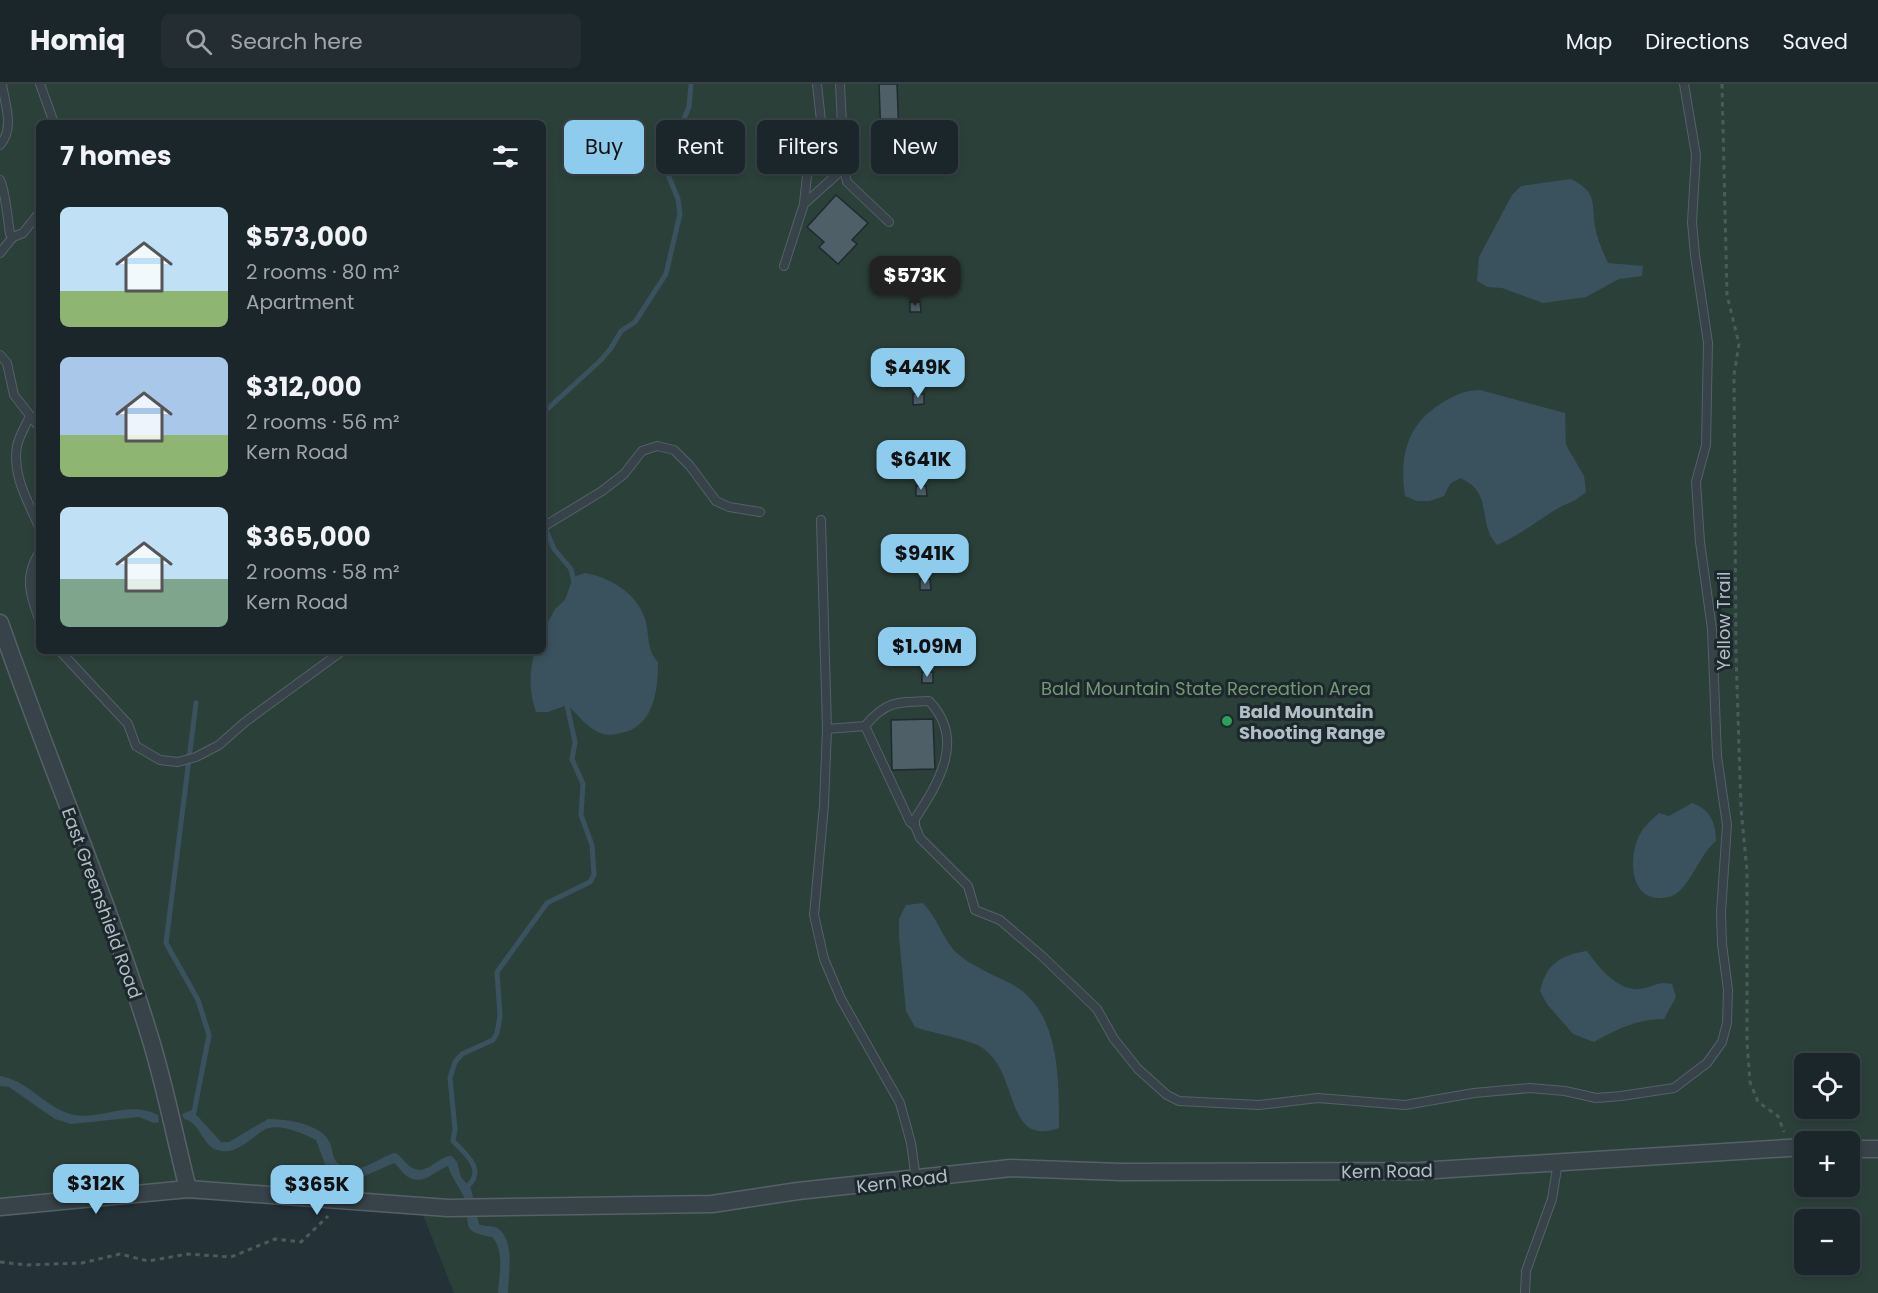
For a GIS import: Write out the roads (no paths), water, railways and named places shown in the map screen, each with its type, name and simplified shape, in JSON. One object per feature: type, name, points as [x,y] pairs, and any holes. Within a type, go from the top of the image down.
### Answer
[{"type":"street","name":"East Greenshield Road","points":[[0,623],[33,719],[93,872],[149,1035],[188,1189]]},
{"type":"street","name":"Kern Road","points":[[0,1207],[188,1189],[448,1208],[712,1204],[798,1191],[1011,1168],[1121,1172],[1419,1171],[1794,1146]]},
{"type":"street","points":[[1860,1149],[1878,1149]]},
{"type":"lane","points":[[0,145],[8,134],[9,126],[2,84]]},
{"type":"lane","points":[[40,84],[53,120]]},
{"type":"lane","points":[[818,84],[821,120]]},
{"type":"lane","points":[[840,84],[842,120]]},
{"type":"lane","points":[[827,729],[865,726],[879,709],[895,702],[928,701],[940,713],[946,727],[947,754],[938,783],[915,819],[920,838],[968,886],[975,910],[1000,920],[1042,956],[1096,1009],[1114,1040],[1138,1069],[1167,1095],[1179,1101],[1259,1105],[1328,1098],[1405,1105],[1474,1093],[1530,1088],[1565,1091],[1596,1098],[1674,1088],[1707,1063],[1722,1042],[1727,1023],[1728,990],[1722,944],[1721,912],[1727,825],[1717,756],[1712,629],[1700,542],[1696,482],[1706,445],[1708,343],[1692,222],[1696,155],[1684,84]]},
{"type":"lane","points":[[784,266],[804,204],[808,174]]},
{"type":"lane","points":[[804,204],[837,174]]},
{"type":"lane","points":[[846,174],[851,189],[889,222]]},
{"type":"lane","points":[[0,180],[4,187],[3,198],[10,234],[14,237]]},
{"type":"lane","points":[[0,253],[14,237],[23,233],[36,217]]},
{"type":"lane","points":[[0,355],[7,363],[14,395],[36,423]]},
{"type":"lane","points":[[30,416],[17,445],[17,469],[22,491],[36,521]]},
{"type":"lane","points":[[546,525],[602,491],[624,474],[642,451],[657,446],[674,450],[690,465],[716,501],[729,507],[760,512]]},
{"type":"lane","points":[[822,520],[827,729],[824,805],[814,915],[824,959],[841,999],[900,1103],[911,1143],[916,1179]]},
{"type":"lane","points":[[36,560],[30,573],[29,586],[36,609]]},
{"type":"lane","points":[[63,654],[128,724],[136,746],[160,760],[178,762],[196,757],[219,745],[244,722],[338,654]]},
{"type":"lane","points":[[865,726],[910,822],[915,826]]},
{"type":"lane","points":[[1525,1293],[1526,1271],[1552,1199],[1558,1162]]},
{"type":"water","points":[[1571,179],[1586,189],[1592,198],[1596,232],[1608,263],[1643,266],[1642,276],[1619,279],[1586,297],[1543,303],[1502,288],[1488,287],[1477,281],[1479,257],[1512,195],[1521,186]]},
{"type":"water","points":[[1480,390],[1565,413],[1566,445],[1584,476],[1586,492],[1497,545],[1487,527],[1482,500],[1471,484],[1460,478],[1450,484],[1444,496],[1430,501],[1417,501],[1405,496],[1403,481],[1408,441],[1422,419],[1445,401],[1462,393]]},
{"type":"water","points":[[585,573],[612,582],[636,601],[647,625],[650,647],[658,662],[655,695],[652,706],[641,723],[621,733],[607,735],[597,732],[567,705],[548,712],[536,712],[531,682],[534,654],[546,654],[546,626],[555,609],[565,600],[573,577]]},
{"type":"water","points":[[1692,803],[1711,817],[1716,841],[1676,894],[1656,898],[1646,894],[1639,888],[1633,867],[1636,844],[1640,834],[1659,813],[1669,816]]},
{"type":"water","points":[[923,903],[949,944],[959,955],[973,965],[1013,985],[1028,997],[1040,1012],[1054,1048],[1059,1128],[1041,1131],[1029,1127],[1020,1118],[994,1058],[981,1047],[968,1041],[915,1027],[906,1011],[899,919],[906,905]]},
{"type":"water","points":[[1587,951],[1604,972],[1627,988],[1672,984],[1676,997],[1664,1019],[1654,1019],[1628,1026],[1594,1042],[1573,1034],[1547,1004],[1540,991],[1546,974],[1556,962],[1570,955]]},
{"type":"water","points":[[0,1076],[19,1082],[52,1105],[70,1114],[81,1116],[135,1109],[158,1115],[159,1122],[154,1123],[139,1117],[71,1124],[55,1119],[9,1087],[0,1086]]},
{"type":"water","points":[[192,1110],[221,1142],[229,1142],[268,1119],[310,1126],[328,1139],[336,1160],[346,1167],[362,1167],[396,1153],[410,1166],[420,1170],[452,1156],[457,1162],[461,1177],[471,1189],[479,1224],[497,1228],[507,1240],[510,1258],[508,1293],[498,1293],[500,1256],[496,1242],[492,1237],[469,1228],[463,1195],[448,1166],[419,1180],[408,1177],[394,1163],[362,1177],[336,1175],[327,1169],[316,1140],[278,1127],[266,1129],[234,1150],[221,1151],[210,1146],[194,1125],[184,1119],[182,1114]]},
{"type":"waterway","points":[[546,410],[601,360],[621,331],[635,322],[666,274],[680,214],[678,199],[667,172],[673,144],[689,107],[691,84]]},
{"type":"waterway","points":[[546,530],[554,549],[571,569],[574,582]]},
{"type":"waterway","points":[[468,1186],[473,1180],[474,1168],[468,1156],[453,1141],[455,1129],[450,1078],[455,1062],[462,1054],[493,1040],[497,1033],[500,1016],[497,972],[547,903],[590,882],[594,875],[592,845],[581,815],[583,784],[572,759],[575,742],[567,705],[569,699]]},
{"type":"waterway","points":[[194,1112],[209,1035],[198,1000],[166,943],[196,703]]},
{"type":"place","name":"Bald Mountain Shooting Range","points":[[1227,721]]},
{"type":"park label","name":"Bald Mountain State Recreation Area","points":[[1206,688]]}]
